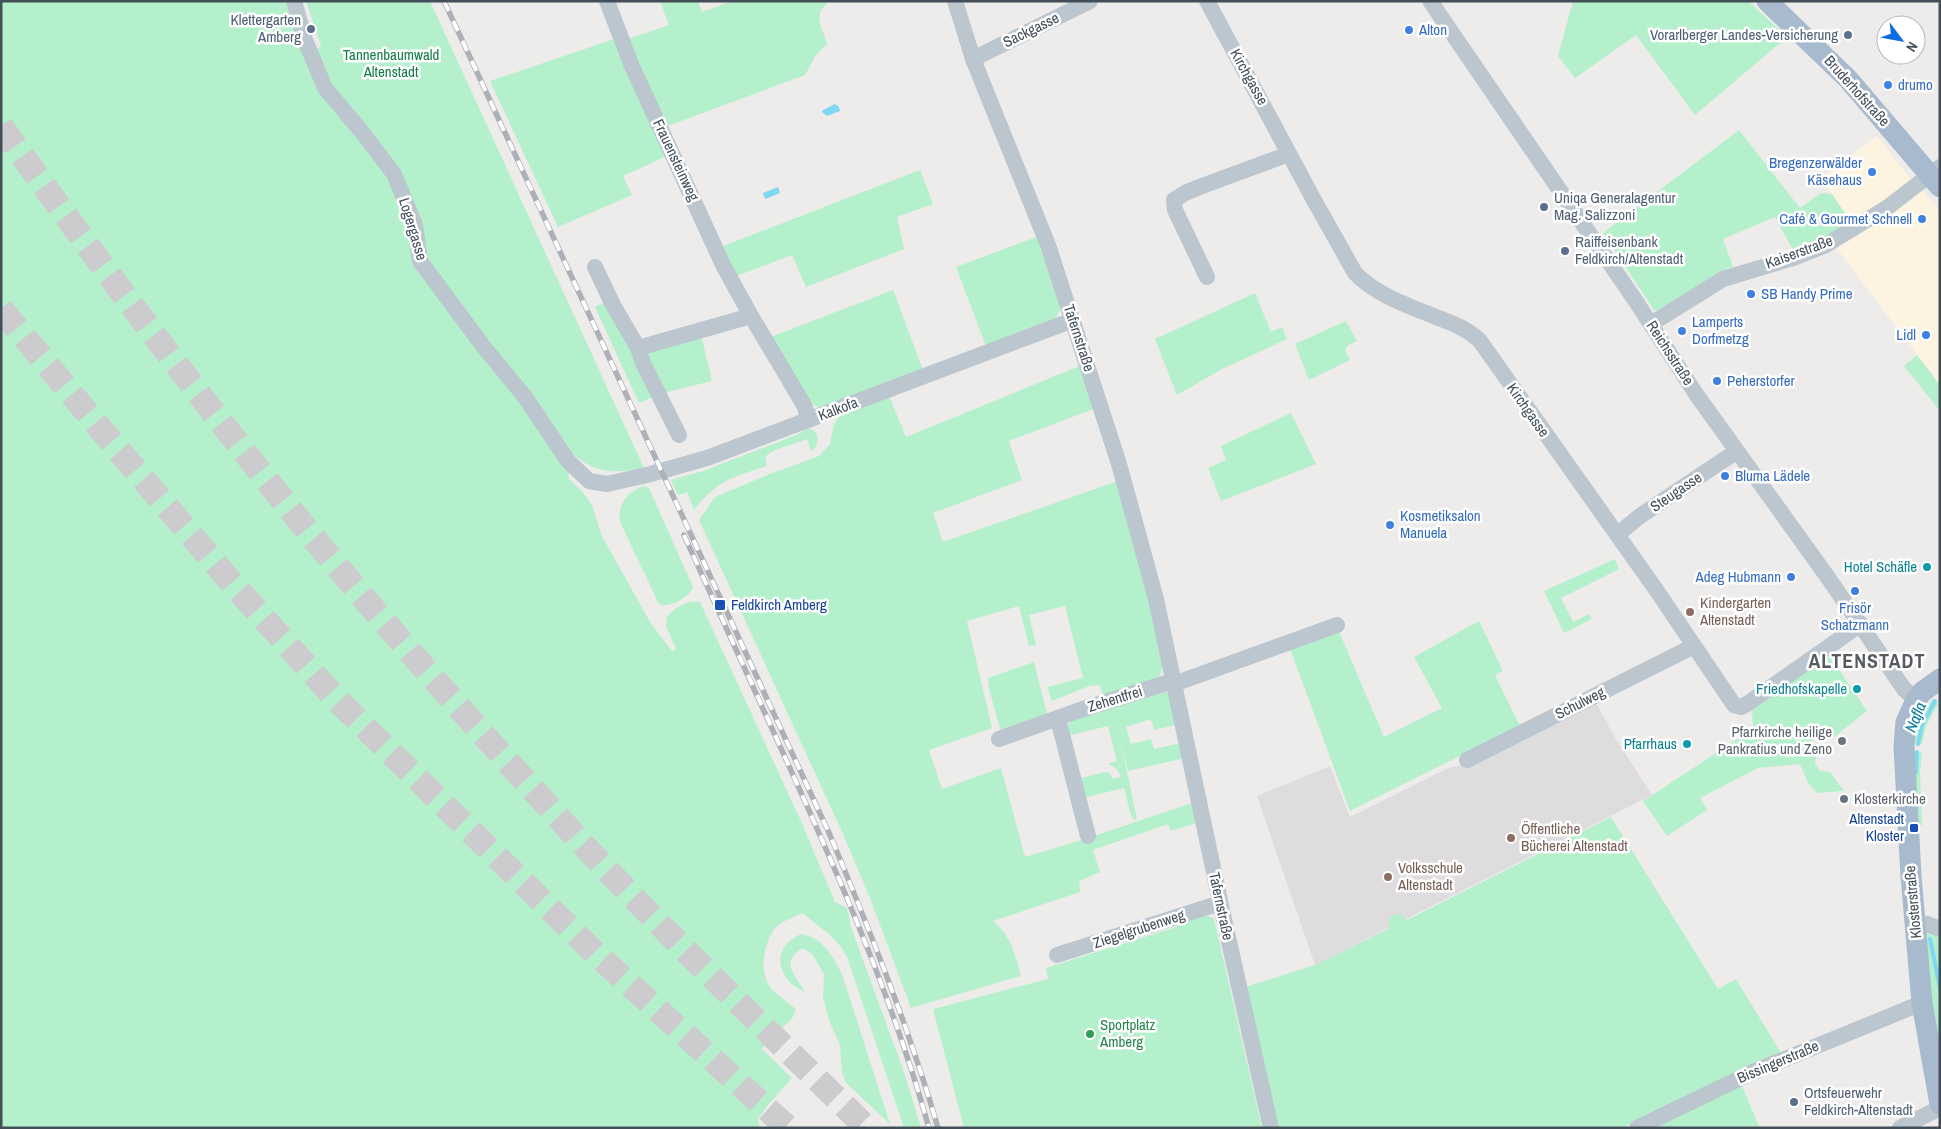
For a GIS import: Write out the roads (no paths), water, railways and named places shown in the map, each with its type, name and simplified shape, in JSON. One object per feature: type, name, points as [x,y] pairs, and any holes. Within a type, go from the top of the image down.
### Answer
[{"type":"main road","name":"Bruderhofstraße","points":[[1768,1],[1848,79],[1936,177]]},
{"type":"main road","points":[[1916,700],[1940,678]]},
{"type":"main road","name":"Klosterstraße","points":[[1916,700],[1906,722],[1904,746],[1914,922],[1922,1003],[1940,1104]]},
{"type":"street","name":"Logergasse","points":[[294,1],[305,40],[325,88],[394,174],[415,225],[420,261],[483,346],[525,396],[568,461],[584,478],[599,484]]},
{"type":"street","name":"Frauensteinweg","points":[[607,1],[631,64],[714,246],[750,316],[804,405],[809,420]]},
{"type":"street","name":"Tafernstraße","points":[[955,1],[973,59],[1048,245],[1121,472],[1156,599],[1220,903],[1271,1128]]},
{"type":"street","name":"Sackgasse","points":[[973,59],[1090,1]]},
{"type":"street","name":"Kirchgasse","points":[[1207,1],[1355,273],[1362,280],[1384,294],[1474,335],[1617,535],[1730,699],[1738,707],[1747,704],[1861,624]]},
{"type":"street","name":"Reichsstraße","points":[[1430,1],[1651,324],[1696,394],[1861,624],[1904,689],[1916,700]]},
{"type":"street","points":[[1207,277],[1175,210],[1174,200],[1202,186],[1289,154]]},
{"type":"street","name":"Kaiserstraße","points":[[1651,324],[1723,279],[1740,272],[1793,258],[1826,245],[1936,177]]},
{"type":"street","points":[[595,267],[613,305],[638,348],[655,388],[679,435]]},
{"type":"street","points":[[638,348],[750,316]]},
{"type":"street","name":"Kalkofa","points":[[599,484],[647,475],[707,458],[1073,320]]},
{"type":"street","name":"Steugasse","points":[[1617,535],[1640,516],[1737,451]]},
{"type":"street","points":[[1173,683],[1337,625]]},
{"type":"street","name":"Schulweg","points":[[1467,760],[1694,646]]},
{"type":"street","name":"Zehentfrei","points":[[999,740],[1080,710],[1173,683]]},
{"type":"street","points":[[1058,719],[1088,836]]},
{"type":"street","name":"Ziegelgrubenweg","points":[[1057,955],[1220,903]]},
{"type":"street","points":[[1914,922],[1940,929]]},
{"type":"street","name":"Bissingerstraße","points":[[1637,1128],[1752,1072],[1922,1003]]},
{"type":"street","points":[[1900,1128],[1940,1108]]},
{"type":"water","points":[[835,104],[839,107],[840,111],[827,116],[822,112],[823,110]]},
{"type":"water","points":[[778,187],[780,193],[765,199],[763,193]]},
{"type":"waterway","name":"Nafla","points":[[1918,744],[1922,725],[1935,701]]},
{"type":"waterway","name":"Nafla","points":[[1916,773],[1917,752]]},
{"type":"waterway","name":"Nafla","points":[[1930,939],[1940,988]]},
{"type":"tunnel","points":[[1,126],[189,381],[307,530],[395,635],[517,772],[625,889],[867,1128]]},
{"type":"tunnel","points":[[1,309],[231,582],[337,700],[596,954],[788,1128]]},
{"type":"railway","points":[[444,1],[830,835],[888,980],[915,1054],[938,1128]]},
{"type":"railway","points":[[684,535],[845,892],[899,1032],[929,1128]]},
{"type":"place","name":"Klettergarten Amberg","points":[[311,29]]},
{"type":"place","name":"Alton","points":[[1409,30]]},
{"type":"place","name":"Vorarlberger Landes-Versicherung","points":[[1848,35]]},
{"type":"place","name":"drumo","points":[[1888,85]]},
{"type":"place","name":"Bregenzerwälder Käsehaus","points":[[1872,172]]},
{"type":"place","name":"Uniqa Generalagentur Mag. Salizzoni","points":[[1544,207]]},
{"type":"place","name":"Café & Gourmet Schnell","points":[[1922,219]]},
{"type":"place","name":"Raiffeisenbank Feldkirch/Altenstadt","points":[[1565,251]]},
{"type":"place","name":"SB Handy Prime","points":[[1751,294]]},
{"type":"place","name":"Lamperts Dorfmetzg","points":[[1682,331]]},
{"type":"place","name":"Lidl","points":[[1926,335]]},
{"type":"place","name":"Peherstorfer","points":[[1717,381]]},
{"type":"place","name":"Bluma Lädele","points":[[1725,476]]},
{"type":"place","name":"Kosmetiksalon Manuela","points":[[1390,525]]},
{"type":"place","name":"Hotel Schäfle","points":[[1927,567]]},
{"type":"place","name":"Adeg Hubmann","points":[[1791,577]]},
{"type":"place","name":"Frisör Schatzmann","points":[[1855,591]]},
{"type":"place","name":"Feldkirch Amberg","points":[[720,605]]},
{"type":"place","name":"Kindergarten Altenstadt","points":[[1690,612]]},
{"type":"place","name":"Friedhofskapelle","points":[[1857,689]]},
{"type":"place","name":"Pfarrkirche heilige Pankratius und Zeno","points":[[1842,741]]},
{"type":"place","name":"Pfarrhaus","points":[[1687,744]]},
{"type":"place","name":"Klosterkirche","points":[[1844,799]]},
{"type":"place","name":"Altenstadt Kloster","points":[[1914,828]]},
{"type":"place","name":"Öffentliche Bücherei Altenstadt","points":[[1511,838]]},
{"type":"place","name":"Volksschule Altenstadt","points":[[1388,877]]},
{"type":"place","name":"Sportplatz Amberg","points":[[1090,1034]]},
{"type":"place","name":"Ortsfeuerwehr Feldkirch-Altenstadt","points":[[1794,1102]]},
{"type":"district","name":"ALTENSTADT","points":[[1867,661]]},
{"type":"park label","name":"Tannenbaumwald Altenstadt","points":[[391,64]]}]
